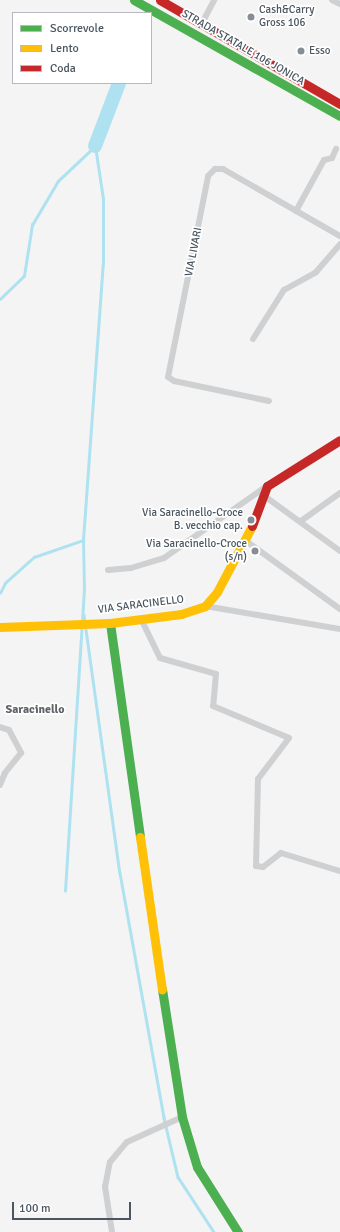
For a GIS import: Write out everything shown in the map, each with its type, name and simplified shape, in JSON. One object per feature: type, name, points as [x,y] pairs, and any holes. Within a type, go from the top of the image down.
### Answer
[{"type":"main road","name":"STRADA STATALE 106 JONICA","points":[[134,0],[340,116]]},
{"type":"main road","name":"STRADA STATALE 106 JONICA","points":[[160,0],[340,104]]},
{"type":"main road","points":[[205,606],[217,592],[246,541],[267,486],[340,440]]},
{"type":"main road","name":"VIA SARACINELLO","points":[[0,627],[108,623],[181,614],[205,606]]},
{"type":"main road","points":[[108,623],[154,939],[182,1117],[197,1167],[238,1232]]},
{"type":"street","points":[[202,23],[214,0]]},
{"type":"street","points":[[332,0],[340,4]]},
{"type":"street","points":[[296,211],[324,160],[332,158],[336,148]]},
{"type":"street","name":"VIA LIVARI","points":[[269,401],[174,381],[168,377],[208,176],[215,168],[223,169],[340,236]]},
{"type":"street","points":[[253,339],[284,290],[316,272],[340,244]]},
{"type":"street","points":[[108,570],[131,568],[164,558],[267,486]]},
{"type":"street","points":[[301,521],[340,493]]},
{"type":"street","points":[[263,495],[301,521],[340,551]]},
{"type":"street","points":[[246,541],[340,609]]},
{"type":"street","points":[[205,606],[340,629]]},
{"type":"street","points":[[141,619],[160,658],[216,674],[212,706],[289,738],[258,779],[256,866],[263,868],[281,853],[340,871]]},
{"type":"street","points":[[0,727],[9,730],[21,753],[5,773],[0,785]]},
{"type":"street","points":[[112,1232],[105,1188],[112,1159],[127,1142],[182,1117]]},
{"type":"waterway","points":[[95,146],[119,84]]},
{"type":"waterway","points":[[0,299],[24,276],[32,225],[58,181],[95,146]]},
{"type":"waterway","points":[[65,891],[84,591],[83,540],[103,264],[103,199],[95,146]]},
{"type":"waterway","points":[[0,593],[5,583],[34,557],[83,540]]},
{"type":"waterway","points":[[84,615],[120,873],[164,1118],[178,1177],[214,1232]]},
{"type":"traffic: fast","points":[[134,0],[340,116]]},
{"type":"traffic: fast","points":[[110,623],[140,837]]},
{"type":"traffic: fast","points":[[162,989],[182,1117],[197,1167],[238,1232]]},
{"type":"traffic: slow","points":[[0,627],[110,623],[181,614],[205,606],[217,592],[252,526]]},
{"type":"traffic: slow","points":[[140,837],[162,989]]},
{"type":"traffic: jam","points":[[160,0],[340,104]]},
{"type":"traffic: jam","points":[[252,526],[267,486],[340,440]]},
{"type":"place","name":"Cash&Carry Gross 106","points":[[251,17]]},
{"type":"place","name":"Esso","points":[[301,51]]},
{"type":"place","name":"Via Saracinello-Croce B. vecchio cap.","points":[[251,520]]},
{"type":"place","name":"Via Saracinello-Croce (s/n)","points":[[255,551]]},
{"type":"district","name":"Saracinello","points":[[35,710]]}]
